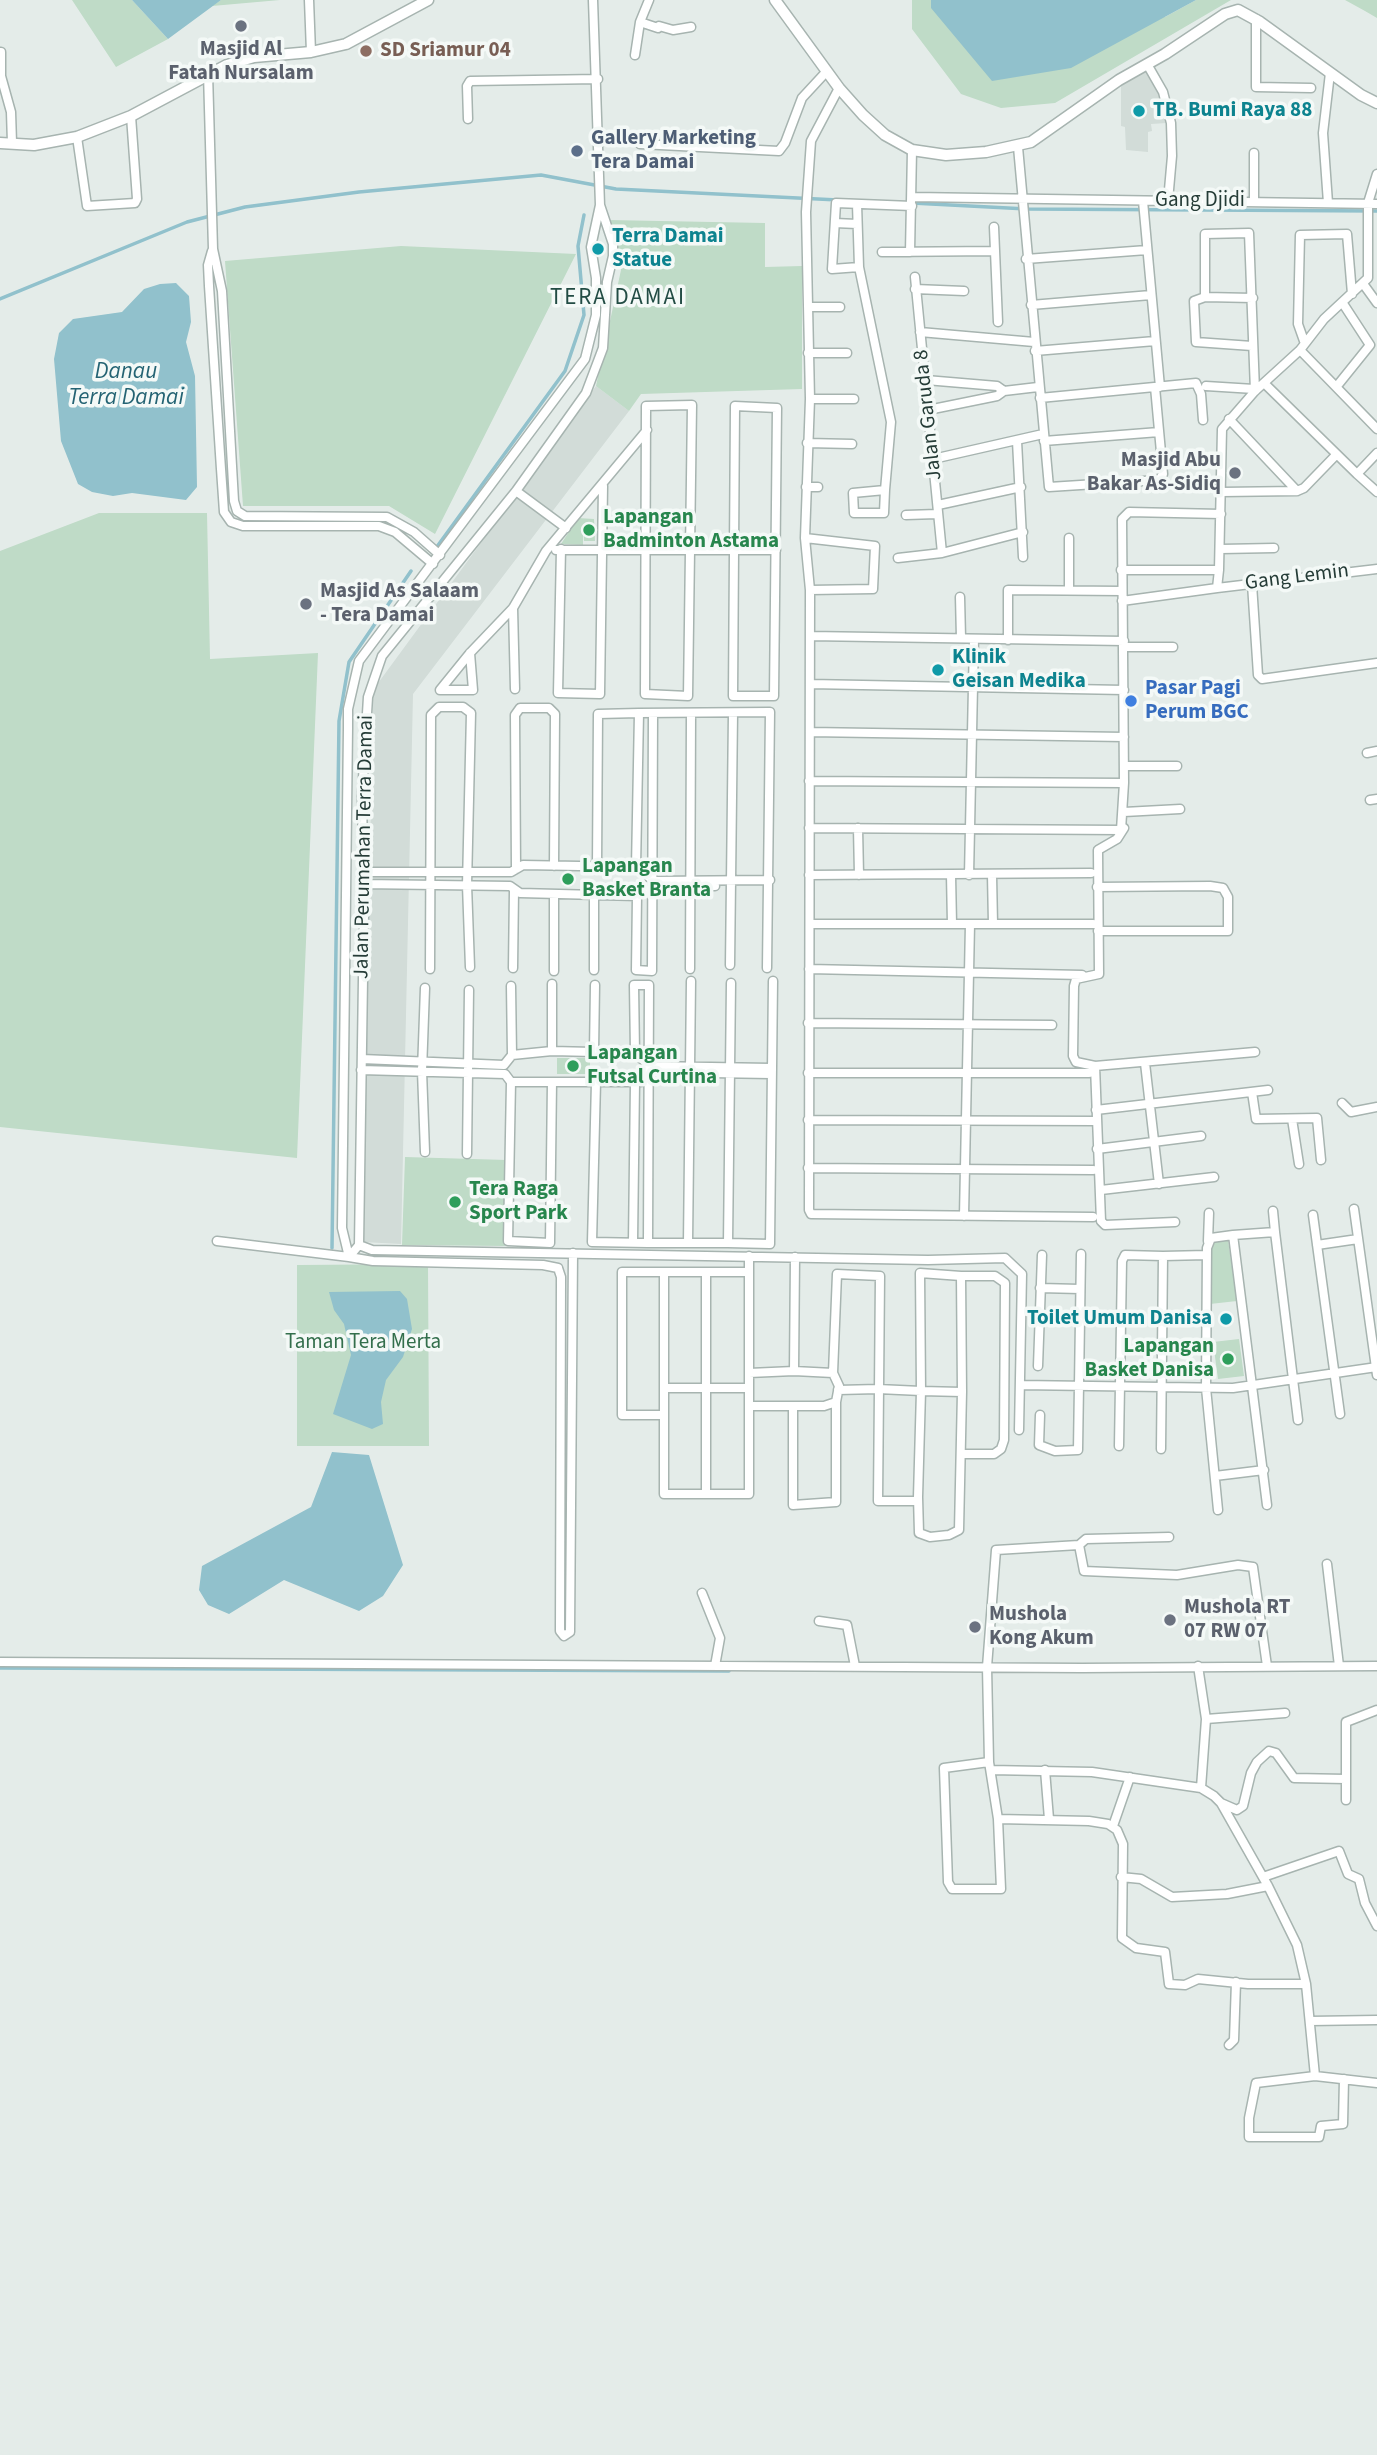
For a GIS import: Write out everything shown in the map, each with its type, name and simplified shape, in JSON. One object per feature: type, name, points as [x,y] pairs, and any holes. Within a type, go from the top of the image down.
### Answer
[{"type":"street","points":[[309,0],[311,52]]},
{"type":"street","points":[[0,143],[58,142],[77,137],[131,116],[208,73],[254,57],[311,52],[346,44],[428,0]]},
{"type":"street","points":[[593,0],[598,79],[600,205]]},
{"type":"street","points":[[635,55],[640,22],[649,0]]},
{"type":"street","points":[[775,0],[839,88],[885,135],[912,150],[946,155],[1018,147],[1042,136],[1080,105],[1230,12],[1241,11],[1256,19],[1330,73],[1377,103]]},
{"type":"street","points":[[1256,19],[1256,87],[1311,88]]},
{"type":"street","points":[[640,22],[658,28],[691,27]]},
{"type":"street","points":[[1,52],[1,76],[11,112],[12,143]]},
{"type":"street","points":[[1147,64],[1163,92],[1171,123],[1172,156],[1168,201]]},
{"type":"street","points":[[640,144],[779,151],[802,98],[827,71]]},
{"type":"street","points":[[208,73],[213,249],[222,291],[234,501],[237,511],[245,516],[387,517],[414,532],[440,555]]},
{"type":"street","points":[[1328,203],[1323,133],[1330,73]]},
{"type":"street","points":[[468,119],[467,86],[472,80],[598,79]]},
{"type":"street","points":[[839,88],[823,112],[811,141],[806,212],[810,400],[805,538],[810,590],[808,1210],[811,1213],[1093,1217]]},
{"type":"street","points":[[77,137],[87,206],[135,203],[137,200],[131,116]]},
{"type":"street","points":[[1018,147],[1047,482],[1051,488],[1156,482],[1163,474],[1152,295],[1143,201]]},
{"type":"street","points":[[911,252],[912,150]]},
{"type":"street","points":[[1254,201],[1255,153]]},
{"type":"street","points":[[1217,588],[1221,549],[1222,429],[1254,390],[1300,350],[1304,341],[1342,302],[1364,285],[1369,272],[1372,204],[1377,174]]},
{"type":"street","name":"Gang Djidi","points":[[835,223],[836,203],[1023,200],[1372,204]]},
{"type":"street","points":[[857,204],[859,267],[891,422],[884,513],[854,513],[853,493],[885,490]]},
{"type":"street","name":"Jalan Perumahan Terra Damai","points":[[359,1245],[363,749],[368,697],[374,672],[382,656],[516,491],[586,393],[596,372],[603,348],[607,282],[613,256],[613,244],[600,205]]},
{"type":"street","name":"Jalan Perumahan Terra Damai","points":[[349,1257],[342,1228],[348,709],[359,661],[585,359],[596,315],[596,278],[591,247],[600,205]]},
{"type":"street","points":[[857,224],[835,223],[832,269],[859,267]]},
{"type":"street","points":[[994,227],[998,322]]},
{"type":"street","points":[[1205,297],[1205,234],[1247,233],[1251,238],[1254,390]]},
{"type":"street","points":[[1304,341],[1298,324],[1300,236],[1347,234],[1352,294]]},
{"type":"street","points":[[213,249],[208,265],[224,512],[231,522],[243,526],[379,526],[395,532],[433,564]]},
{"type":"street","points":[[1026,258],[1147,250]]},
{"type":"street","points":[[882,253],[995,251]]},
{"type":"street","name":"Jalan Garuda 8","points":[[915,277],[942,553]]},
{"type":"street","points":[[1364,285],[1377,303]]},
{"type":"street","points":[[915,289],[964,291]]},
{"type":"street","points":[[1031,305],[1152,295]]},
{"type":"street","points":[[1252,346],[1196,342],[1194,301],[1205,297],[1253,298]]},
{"type":"street","points":[[1337,386],[1370,345],[1342,302]]},
{"type":"street","points":[[807,307],[840,307]]},
{"type":"street","points":[[920,332],[1034,346],[1155,341]]},
{"type":"street","points":[[1300,350],[1377,429]]},
{"type":"street","points":[[808,353],[847,353]]},
{"type":"street","points":[[926,380],[997,386],[1003,391]]},
{"type":"street","points":[[1264,383],[1377,492]]},
{"type":"street","points":[[1040,397],[1198,384],[1203,420]]},
{"type":"street","points":[[1206,386],[1254,390]]},
{"type":"street","points":[[928,410],[997,396],[1003,391],[1038,387]]},
{"type":"street","points":[[810,400],[853,399]]},
{"type":"street","points":[[692,405],[688,696],[645,694],[647,429],[646,406],[692,405]]},
{"type":"street","points":[[735,406],[778,408],[774,696],[733,696],[733,552],[735,406]]},
{"type":"street","points":[[1229,419],[1297,491]]},
{"type":"street","points":[[470,653],[473,690],[440,690],[470,653],[513,608],[546,551],[603,486],[647,429]]},
{"type":"street","points":[[933,459],[1017,441],[1159,432]]},
{"type":"street","points":[[1017,441],[1023,556]]},
{"type":"street","points":[[807,443],[852,444]]},
{"type":"street","points":[[1357,474],[1377,453]]},
{"type":"street","points":[[1222,492],[1297,491],[1304,488],[1336,455]]},
{"type":"street","points":[[561,549],[558,693],[600,694],[603,486]]},
{"type":"street","points":[[806,487],[818,487]]},
{"type":"street","points":[[906,515],[1021,487]]},
{"type":"street","points":[[516,491],[566,528]]},
{"type":"street","points":[[809,969],[1099,974],[1095,927],[1098,850],[1117,839],[1124,828],[1122,519],[1127,513],[1221,514]]},
{"type":"street","points":[[898,558],[942,553],[1023,532]]},
{"type":"street","points":[[805,538],[875,546],[873,589],[810,590]]},
{"type":"street","points":[[1069,538],[1069,590]]},
{"type":"street","points":[[1221,549],[1275,548]]},
{"type":"street","points":[[546,551],[776,550]]},
{"type":"street","name":"Gang Lemin","points":[[1122,601],[1377,569]]},
{"type":"street","points":[[1121,570],[1219,570]]},
{"type":"street","points":[[1252,584],[1258,675],[1262,679],[1377,663]]},
{"type":"street","points":[[1008,640],[1008,590],[1122,591]]},
{"type":"street","points":[[960,597],[961,638]]},
{"type":"street","points":[[513,608],[515,689]]},
{"type":"street","points":[[810,636],[961,638],[1173,647]]},
{"type":"street","points":[[969,875],[974,639]]},
{"type":"street","points":[[810,684],[1124,690]]},
{"type":"street","points":[[430,969],[431,715],[439,707],[463,707],[471,713],[467,885],[470,967]]},
{"type":"street","points":[[513,968],[515,715],[520,708],[549,708],[555,714],[554,866]]},
{"type":"street","points":[[597,866],[598,714],[771,712],[767,968]]},
{"type":"street","points":[[636,867],[639,713]]},
{"type":"street","points":[[637,896],[636,970],[652,971],[653,713]]},
{"type":"street","points":[[690,968],[691,713]]},
{"type":"street","points":[[730,965],[733,713]]},
{"type":"street","points":[[810,732],[1124,737]]},
{"type":"street","points":[[1367,753],[1377,751]]},
{"type":"street","points":[[1124,766],[1177,765]]},
{"type":"street","points":[[809,781],[1124,783]]},
{"type":"street","points":[[1124,812],[1180,809]]},
{"type":"street","points":[[809,828],[1117,831],[1124,828]]},
{"type":"street","points":[[859,828],[859,875]]},
{"type":"street","points":[[363,872],[514,870],[523,865],[636,867],[654,884]]},
{"type":"street","points":[[809,875],[1091,873]]},
{"type":"street","points":[[951,875],[952,924]]},
{"type":"street","points":[[992,875],[993,924]]},
{"type":"street","points":[[363,884],[467,885],[512,888],[520,894],[637,896],[654,884],[770,883]]},
{"type":"street","points":[[810,924],[993,924],[1228,931],[1228,897],[1223,888],[1097,887]]},
{"type":"street","points":[[554,894],[554,971]]},
{"type":"street","points":[[594,895],[594,970]]},
{"type":"street","points":[[964,1216],[970,924]]},
{"type":"street","points":[[1090,975],[1076,979],[1074,986],[1073,1056],[1076,1062],[1092,1070]]},
{"type":"street","points":[[688,1243],[691,981]]},
{"type":"street","points":[[596,1082],[592,1242],[770,1244],[773,981]]},
{"type":"street","points":[[728,1243],[731,983]]},
{"type":"street","points":[[552,984],[552,1051]]},
{"type":"street","points":[[594,985],[594,1052]]},
{"type":"street","points":[[648,1243],[650,1069],[649,985],[634,985],[635,1053],[650,1069],[771,1071]]},
{"type":"street","points":[[504,1069],[512,1055],[511,986]]},
{"type":"street","points":[[425,988],[422,1070],[425,1152]]},
{"type":"street","points":[[467,1154],[469,990]]},
{"type":"street","points":[[808,1023],[1052,1024]]},
{"type":"street","points":[[512,1055],[552,1051],[635,1053]]},
{"type":"street","points":[[808,1073],[1092,1070],[1255,1052]]},
{"type":"street","points":[[362,1059],[424,1060],[468,1069]]},
{"type":"street","points":[[1145,1063],[1159,1184]]},
{"type":"street","points":[[361,1070],[504,1069]]},
{"type":"street","points":[[504,1069],[511,1082],[509,1241],[550,1243],[552,1082]]},
{"type":"street","points":[[511,1082],[640,1082],[650,1069]]},
{"type":"street","points":[[1092,1070],[1101,1221],[1105,1225],[1175,1222]]},
{"type":"street","points":[[633,1242],[635,1082]]},
{"type":"street","points":[[1096,1110],[1268,1090]]},
{"type":"street","points":[[1252,1092],[1256,1119],[1317,1118],[1321,1160]]},
{"type":"street","points":[[1342,1103],[1351,1112],[1377,1107]]},
{"type":"street","points":[[1292,1119],[1298,1164]]},
{"type":"street","points":[[808,1120],[1097,1121]]},
{"type":"street","points":[[1097,1149],[1201,1136]]},
{"type":"street","points":[[808,1168],[965,1167],[1093,1170]]},
{"type":"street","points":[[1101,1190],[1214,1177]]},
{"type":"street","points":[[1020,1385],[1206,1388],[1377,1370],[1354,1209]]},
{"type":"street","points":[[1273,1211],[1298,1420]]},
{"type":"street","points":[[1209,1213],[1206,1388],[1218,1510]]},
{"type":"street","points":[[1313,1215],[1340,1414]]},
{"type":"street","points":[[1208,1241],[1216,1236],[1275,1232]]},
{"type":"street","points":[[1233,1235],[1267,1505]]},
{"type":"street","points":[[1317,1245],[1358,1239]]},
{"type":"street","points":[[217,1241],[367,1261],[543,1265],[558,1268]]},
{"type":"street","points":[[349,1257],[359,1245],[372,1250],[1005,1258],[1022,1274],[1019,1430]]},
{"type":"street","points":[[558,1268],[561,1277],[560,1631],[564,1636],[570,1632],[573,1253]]},
{"type":"street","points":[[558,1268],[573,1253]]},
{"type":"street","points":[[1040,1415],[1039,1445],[1055,1451],[1077,1450],[1082,1254]]},
{"type":"street","points":[[1038,1366],[1042,1255]]},
{"type":"street","points":[[1119,1446],[1122,1261],[1125,1255],[1207,1255]]},
{"type":"street","points":[[664,1272],[664,1494],[749,1494],[749,1256]]},
{"type":"street","points":[[1161,1448],[1163,1256]]},
{"type":"street","points":[[794,1371],[795,1257]]},
{"type":"street","points":[[664,1415],[622,1415],[622,1272],[749,1272]]},
{"type":"street","points":[[706,1272],[706,1494]]},
{"type":"street","points":[[961,1276],[959,1530],[949,1535],[930,1537],[919,1534],[920,1273],[995,1276],[1005,1283],[1004,1440],[1001,1450],[994,1454],[961,1454]]},
{"type":"street","points":[[793,1406],[793,1504],[836,1502],[838,1391],[833,1373],[836,1355],[837,1274],[880,1276],[878,1501],[918,1501]]},
{"type":"street","points":[[1040,1288],[1080,1289]]},
{"type":"street","points":[[749,1373],[833,1373]]},
{"type":"street","points":[[664,1388],[749,1388]]},
{"type":"street","points":[[838,1391],[878,1389],[962,1392]]},
{"type":"street","points":[[749,1406],[824,1406],[836,1402]]},
{"type":"street","points":[[1215,1476],[1264,1471]]},
{"type":"street","points":[[1169,1537],[1086,1539],[1079,1545],[996,1550],[987,1667],[990,1766],[998,1819],[1000,1890],[950,1888],[944,1768],[990,1766],[1130,1777],[1201,1788],[1221,1803],[1237,1810],[1243,1806],[1251,1773],[1257,1762],[1269,1751],[1278,1756],[1294,1778],[1346,1779]]},
{"type":"street","points":[[1079,1545],[1081,1567],[1088,1571],[1177,1575],[1238,1565],[1253,1567],[1267,1666]]},
{"type":"street","points":[[1328,1564],[1339,1666]]},
{"type":"street","points":[[702,1593],[720,1637],[715,1666]]},
{"type":"street","points":[[819,1621],[847,1625],[855,1666]]},
{"type":"street","points":[[0,1662],[987,1667],[1377,1666]]},
{"type":"street","points":[[1198,1667],[1206,1719],[1201,1788]]},
{"type":"street","points":[[1346,1800],[1347,1720],[1377,1710]]},
{"type":"street","points":[[1206,1719],[1284,1713]]},
{"type":"street","points":[[1045,1770],[1049,1819]]},
{"type":"street","points":[[1130,1777],[1113,1826],[1123,1844],[1123,1941],[1136,1948],[1165,1952],[1168,1984],[1185,1985],[1198,1979],[1306,1984]]},
{"type":"street","points":[[1221,1803],[1268,1886],[1297,1945],[1306,1984],[1315,2076]]},
{"type":"street","points":[[998,1819],[1089,1821],[1113,1826]]},
{"type":"street","points":[[1263,1877],[1339,1851],[1348,1874],[1359,1879],[1365,1903],[1377,1926]]},
{"type":"street","points":[[1121,1877],[1141,1879],[1172,1897],[1227,1894],[1268,1886]]},
{"type":"street","points":[[1229,2045],[1234,2040],[1236,1982]]},
{"type":"street","points":[[1310,2021],[1377,2020]]},
{"type":"street","points":[[1344,2079],[1343,2124],[1321,2126],[1319,2137],[1250,2137],[1249,2118],[1256,2083],[1315,2076],[1344,2079],[1377,2083]]},
{"type":"shaded area","points":[[1147,71],[1161,99],[1167,123],[1151,124],[1152,131],[1148,132],[1148,152],[1126,150],[1125,127],[1121,126],[1121,86]]},
{"type":"shaded area","points":[[596,386],[629,411],[413,694],[401,1244],[363,1242],[373,690]]},
{"type":"green space","points":[[72,0],[132,0],[168,39],[116,67]]},
{"type":"green space","points":[[221,0],[280,0],[212,6]]},
{"type":"green space","points":[[912,0],[931,0],[931,8],[1165,17],[1196,0],[1231,0],[1055,103],[1001,108],[961,94],[912,29]]},
{"type":"green space","points":[[1345,0],[1377,0],[1377,18],[1365,11]]},
{"type":"green space","points":[[608,220],[765,223],[765,267],[802,266],[802,389],[641,394],[629,411],[596,386],[621,270]]},
{"type":"green space","points":[[401,246],[576,254],[435,534],[389,506],[243,506],[225,261]]},
{"type":"green space","points":[[99,513],[207,513],[210,659],[318,653],[297,1158],[0,1127],[0,551]]},
{"type":"green space","points":[[578,518],[594,519],[595,541],[584,541],[583,524],[583,545],[561,544]]},
{"type":"green space","name":"Lapangan Basket Branta","points":[[565,871],[571,871],[576,879],[574,885],[565,887],[560,882],[560,876]]},
{"type":"green space","name":"Lapangan Futsal Curtina","points":[[557,1058],[590,1058],[590,1074],[557,1074]]},
{"type":"green space","name":"Tera Raga Sport Park","points":[[405,1157],[507,1160],[505,1246],[402,1245]]},
{"type":"green space","points":[[1219,1239],[1228,1240],[1237,1301],[1210,1304],[1212,1242]]},
{"type":"green space","name":"Taman Tera Merta","points":[[428,1264],[429,1446],[297,1446],[297,1265]]},
{"type":"green space","name":"Lapangan Basket Danisa","points":[[1239,1339],[1244,1376],[1218,1379],[1213,1342]]},
{"type":"water","points":[[132,0],[221,0],[168,39]]},
{"type":"water","points":[[931,0],[1196,0],[1071,68],[992,81],[931,8]]},
{"type":"water","name":"Danau Terra Damai","points":[[176,283],[189,296],[191,322],[186,342],[195,376],[197,487],[186,500],[132,493],[113,496],[92,492],[78,484],[61,441],[54,359],[59,333],[73,319],[122,312],[144,289]]},
{"type":"water","points":[[400,1291],[407,1299],[412,1329],[403,1357],[386,1380],[381,1402],[383,1424],[372,1429],[333,1414],[351,1355],[344,1324],[334,1310],[329,1292]]},
{"type":"water","points":[[332,1452],[369,1455],[403,1565],[383,1596],[359,1611],[284,1580],[229,1614],[208,1605],[199,1590],[202,1566],[311,1507]]},
{"type":"waterway","points":[[0,299],[187,222],[245,207],[359,192],[541,175],[616,189],[838,200]]},
{"type":"waterway","points":[[912,203],[1027,209],[1377,211]]},
{"type":"waterway","points":[[436,548],[565,371],[584,315],[578,246],[584,215]]},
{"type":"waterway","points":[[332,1248],[339,721],[349,662],[411,571]]},
{"type":"waterway","points":[[0,1668],[729,1671]]},
{"type":"place","name":"Masjid Al Fatah Nursalam","points":[[241,26]]},
{"type":"place","name":"SD Sriamur 04","points":[[366,51]]},
{"type":"place","name":"TB. Bumi Raya 88","points":[[1139,111]]},
{"type":"place","name":"Gallery Marketing Tera Damai","points":[[577,151]]},
{"type":"place","name":"Terra Damai Statue","points":[[598,249]]},
{"type":"place","name":"Masjid Abu Bakar As-Sidiq","points":[[1235,473]]},
{"type":"place","name":"Lapangan Badminton Astama","points":[[589,530]]},
{"type":"place","name":"Masjid As Salaam - Tera Damai","points":[[306,604]]},
{"type":"place","name":"Klinik Geisan Medika","points":[[938,670]]},
{"type":"place","name":"Pasar Pagi Perum BGC","points":[[1131,701]]},
{"type":"place","name":"Lapangan Basket Branta","points":[[568,879]]},
{"type":"place","name":"Lapangan Futsal Curtina","points":[[573,1066]]},
{"type":"place","name":"Tera Raga Sport Park","points":[[455,1202]]},
{"type":"place","name":"Toilet Umum Danisa","points":[[1226,1319]]},
{"type":"place","name":"Lapangan Basket Danisa","points":[[1228,1359]]},
{"type":"place","name":"Mushola RT 07 RW 07","points":[[1170,1620]]},
{"type":"place","name":"Mushola Kong Akum","points":[[975,1627]]},
{"type":"district","name":"TERA DAMAI","points":[[618,299]]}]
